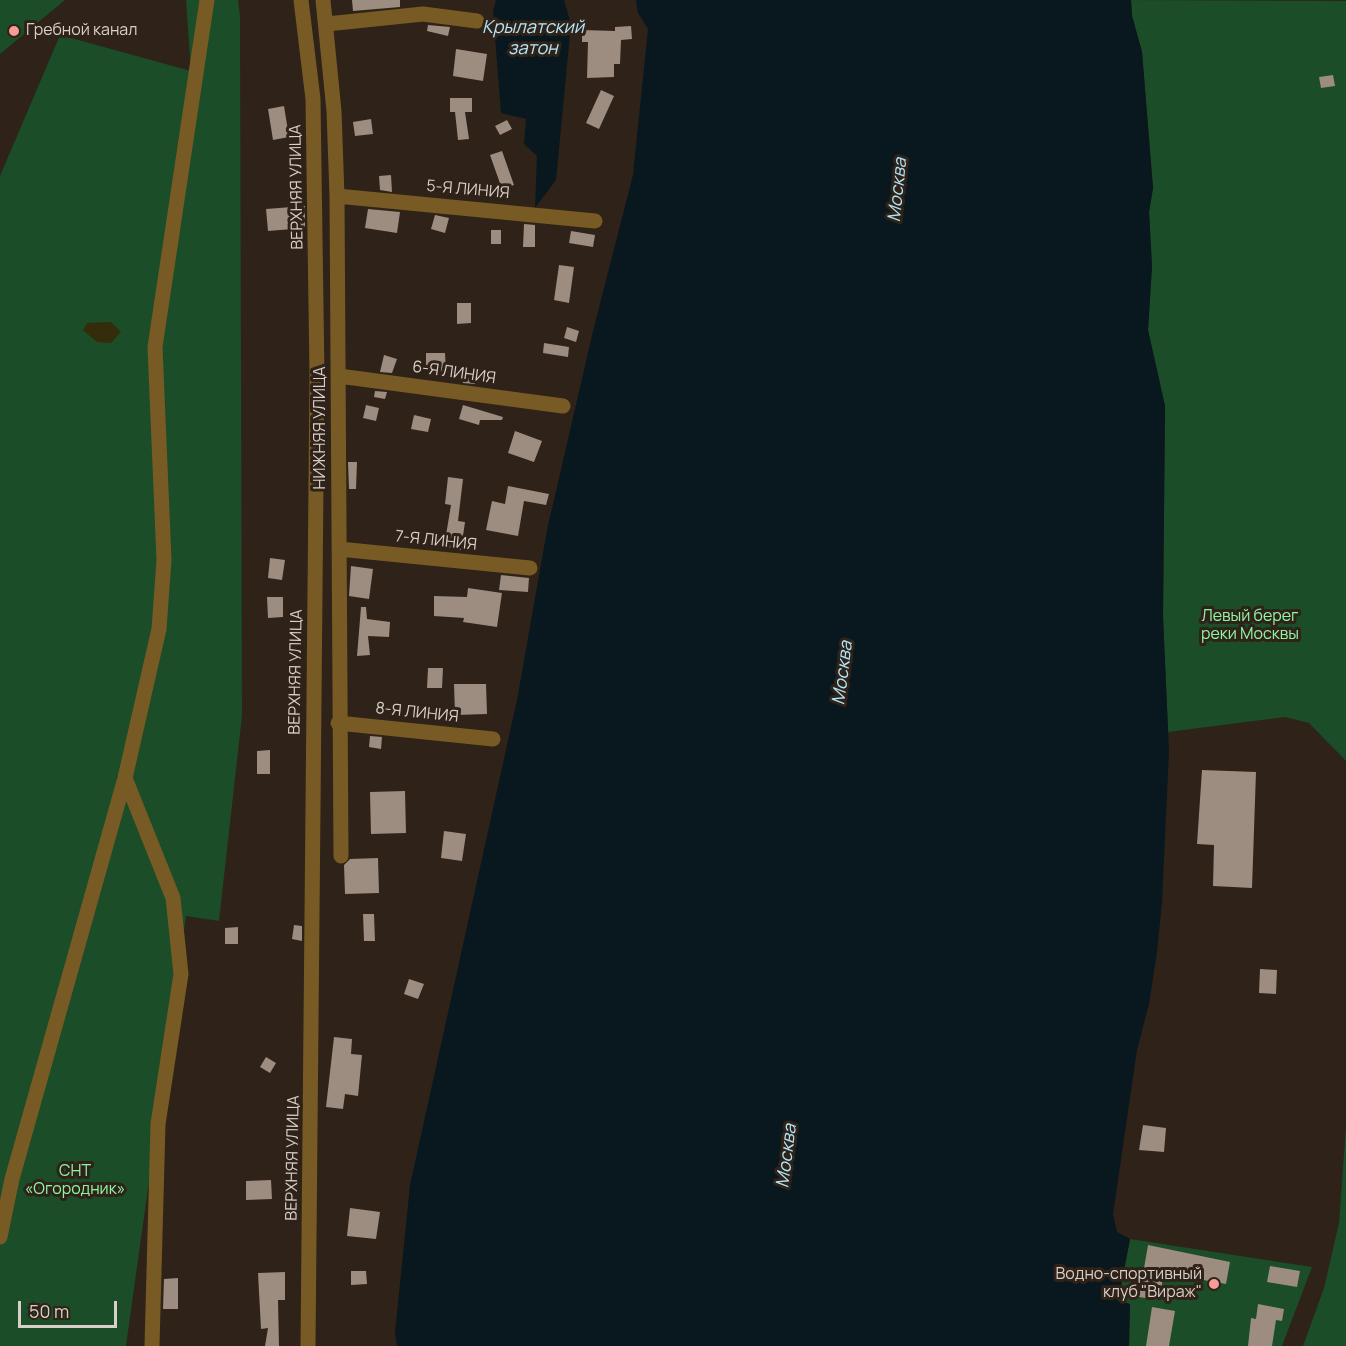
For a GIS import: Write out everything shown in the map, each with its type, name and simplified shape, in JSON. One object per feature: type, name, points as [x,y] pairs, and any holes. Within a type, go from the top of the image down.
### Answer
[{"type":"street","points":[[0,1237],[12,1179],[126,777],[159,629],[164,560],[155,347],[207,0]]},
{"type":"street","name":"ВЕРХНЯЯ УЛИЦА","points":[[301,0],[313,99],[317,376],[308,1346]]},
{"type":"street","name":"НИЖНЯЯ УЛИЦА","points":[[322,0],[327,24],[334,111],[337,196],[338,723],[341,856]]},
{"type":"street","points":[[327,24],[423,14],[477,21]]},
{"type":"street","name":"5-Я ЛИНИЯ","points":[[337,196],[595,220]]},
{"type":"street","name":"6-Я ЛИНИЯ","points":[[339,376],[564,406]]},
{"type":"street","name":"7-Я ЛИНИЯ","points":[[339,549],[530,568]]},
{"type":"street","name":"8-Я ЛИНИЯ","points":[[338,723],[493,739]]},
{"type":"street","points":[[126,777],[173,898],[181,974],[158,1124],[152,1346]]},
{"type":"green space","name":"Гребной канал","points":[[0,0],[65,0],[0,54]]},
{"type":"green space","name":"СНТ «Огородник»","points":[[186,0],[238,0],[240,16],[242,716],[219,921],[186,916],[126,1346],[0,1346],[0,176],[60,35],[191,71]]},
{"type":"green space","name":"Левый берег реки Москвы","points":[[1131,0],[1346,1],[1346,761],[1309,723],[1285,717],[1168,732],[1163,616],[1165,406],[1148,330],[1152,266],[1149,212],[1153,188],[1142,52],[1132,16]]},
{"type":"green space","points":[[1346,1126],[1346,1346],[1303,1346],[1324,1288],[1339,1223]]},
{"type":"green space","name":"Водно-спортивный клуб \"Вираж\"","points":[[1130,1239],[1312,1267],[1282,1346],[1129,1346],[1130,1304],[1118,1301]]},
{"type":"sand","points":[[111,322],[121,332],[111,343],[97,342],[83,330],[87,323]]},
{"type":"water","name":"Крылатский затон","points":[[496,0],[564,0],[571,24],[556,180],[535,208],[537,156],[524,144],[526,119],[501,113],[493,11]]},
{"type":"water","name":"Москва","points":[[636,0],[1131,0],[1132,16],[1142,52],[1153,188],[1149,212],[1152,266],[1148,330],[1165,406],[1163,617],[1169,751],[1162,902],[1157,952],[1149,1004],[1137,1050],[1113,1214],[1117,1232],[1130,1239],[1118,1301],[1130,1304],[1129,1346],[397,1346],[395,1333],[410,1185],[517,700],[547,530],[593,331],[633,175],[648,29],[638,13]]},
{"type":"building","points":[[352,0],[400,0],[400,7],[353,11]]},
{"type":"building","points":[[428,25],[450,27],[448,36],[427,31]]},
{"type":"building","points":[[631,26],[632,39],[621,40],[620,64],[614,64],[614,77],[587,78],[588,42],[582,42],[582,30],[615,31],[615,27]]},
{"type":"building","points":[[456,49],[487,54],[483,81],[453,76]]},
{"type":"building","points":[[1333,75],[1335,86],[1321,88],[1319,77]]},
{"type":"building","points":[[601,90],[614,96],[599,129],[586,123]]},
{"type":"building","points":[[450,98],[472,98],[472,112],[465,112],[469,139],[458,140],[455,112],[450,112]]},
{"type":"building","points":[[284,106],[289,137],[273,140],[268,109]]},
{"type":"building","points":[[371,119],[373,134],[355,136],[353,122]]},
{"type":"building","points":[[507,120],[512,129],[500,135],[495,126]]},
{"type":"building","points":[[502,151],[514,185],[502,189],[490,155]]},
{"type":"building","points":[[391,175],[392,192],[380,190],[379,176]]},
{"type":"building","points":[[305,206],[305,228],[268,231],[266,209]]},
{"type":"building","points":[[368,209],[400,212],[397,233],[365,228]]},
{"type":"building","points":[[435,215],[449,218],[445,233],[431,229]]},
{"type":"building","points":[[524,224],[535,225],[535,247],[523,247]]},
{"type":"building","points":[[491,230],[501,230],[501,244],[491,244]]},
{"type":"building","points":[[571,231],[595,235],[593,247],[569,243]]},
{"type":"building","points":[[559,265],[574,267],[569,303],[554,300]]},
{"type":"building","points":[[457,303],[471,303],[471,323],[457,324]]},
{"type":"building","points":[[567,327],[579,331],[576,342],[564,338]]},
{"type":"building","points":[[544,343],[569,347],[568,357],[543,353]]},
{"type":"building","points":[[426,353],[445,353],[446,371],[426,372]]},
{"type":"building","points":[[384,355],[397,359],[392,373],[380,372]]},
{"type":"building","points":[[473,372],[475,384],[463,383],[462,374]]},
{"type":"building","points":[[375,391],[387,392],[385,399],[374,397]]},
{"type":"building","points":[[366,405],[379,408],[376,421],[363,418]]},
{"type":"building","points":[[463,405],[503,417],[502,420],[480,420],[479,425],[459,419]]},
{"type":"building","points":[[414,415],[431,419],[428,432],[411,429]]},
{"type":"building","points":[[515,431],[542,441],[534,462],[508,453]]},
{"type":"building","points":[[348,462],[357,462],[356,489],[349,489]]},
{"type":"building","points":[[448,477],[463,479],[458,521],[465,522],[461,550],[444,547],[451,505],[445,504]]},
{"type":"building","points":[[508,486],[549,494],[546,505],[524,501],[518,536],[486,530],[492,501],[505,504]]},
{"type":"building","points":[[270,558],[285,560],[282,580],[268,578]]},
{"type":"building","points":[[351,566],[373,569],[369,599],[349,596]]},
{"type":"building","points":[[501,575],[529,578],[528,592],[499,590]]},
{"type":"building","points":[[468,588],[502,593],[497,627],[463,622],[464,618],[434,616],[434,596],[467,597]]},
{"type":"building","points":[[267,597],[283,597],[283,617],[268,618]]},
{"type":"building","points":[[361,607],[366,607],[367,619],[390,622],[389,637],[368,636],[370,655],[357,656]]},
{"type":"building","points":[[428,668],[443,668],[442,688],[427,688]]},
{"type":"building","points":[[454,684],[486,684],[487,714],[455,715]]},
{"type":"building","points":[[370,736],[382,737],[381,749],[369,747]]},
{"type":"building","points":[[270,750],[270,774],[257,774],[257,751]]},
{"type":"building","points":[[1202,770],[1256,772],[1252,888],[1213,886],[1214,845],[1197,844]]},
{"type":"building","points":[[405,791],[406,833],[371,834],[370,792]]},
{"type":"building","points":[[444,831],[466,834],[462,861],[441,858]]},
{"type":"building","points":[[378,858],[379,893],[345,894],[344,865],[350,859]]},
{"type":"building","points":[[363,914],[374,914],[375,941],[364,941]]},
{"type":"building","points":[[294,925],[302,926],[302,941],[292,939]]},
{"type":"building","points":[[238,927],[238,944],[225,944],[225,928]]},
{"type":"building","points":[[1260,969],[1277,970],[1276,994],[1259,993]]},
{"type":"building","points":[[409,979],[424,984],[418,999],[404,994]]},
{"type":"building","points":[[334,1037],[352,1039],[351,1054],[362,1055],[358,1096],[345,1094],[343,1109],[326,1107]]},
{"type":"building","points":[[266,1057],[276,1063],[270,1073],[260,1067]]},
{"type":"building","points":[[1143,1125],[1166,1128],[1164,1152],[1139,1150]]},
{"type":"building","points":[[271,1180],[272,1199],[246,1200],[246,1181]]},
{"type":"building","points":[[350,1208],[380,1212],[376,1239],[347,1236]]},
{"type":"building","points":[[1148,1245],[1230,1262],[1226,1284],[1164,1273],[1159,1300],[1139,1297]]},
{"type":"building","points":[[1270,1266],[1300,1271],[1297,1287],[1267,1282]]},
{"type":"building","points":[[351,1271],[366,1271],[367,1284],[351,1285]]},
{"type":"building","points":[[285,1272],[285,1300],[278,1300],[279,1346],[265,1346],[268,1328],[261,1329],[258,1273]]},
{"type":"building","points":[[178,1278],[178,1309],[163,1309],[164,1279]]},
{"type":"building","points":[[1258,1304],[1284,1309],[1282,1321],[1276,1320],[1272,1346],[1248,1346],[1251,1318],[1256,1319]]},
{"type":"building","points":[[1152,1307],[1175,1311],[1169,1346],[1146,1346]]},
{"type":"place","name":"Гребной канал","points":[[14,31]]},
{"type":"place","name":"Водно-спортивный клуб \"Вираж\"","points":[[1214,1284]]}]
